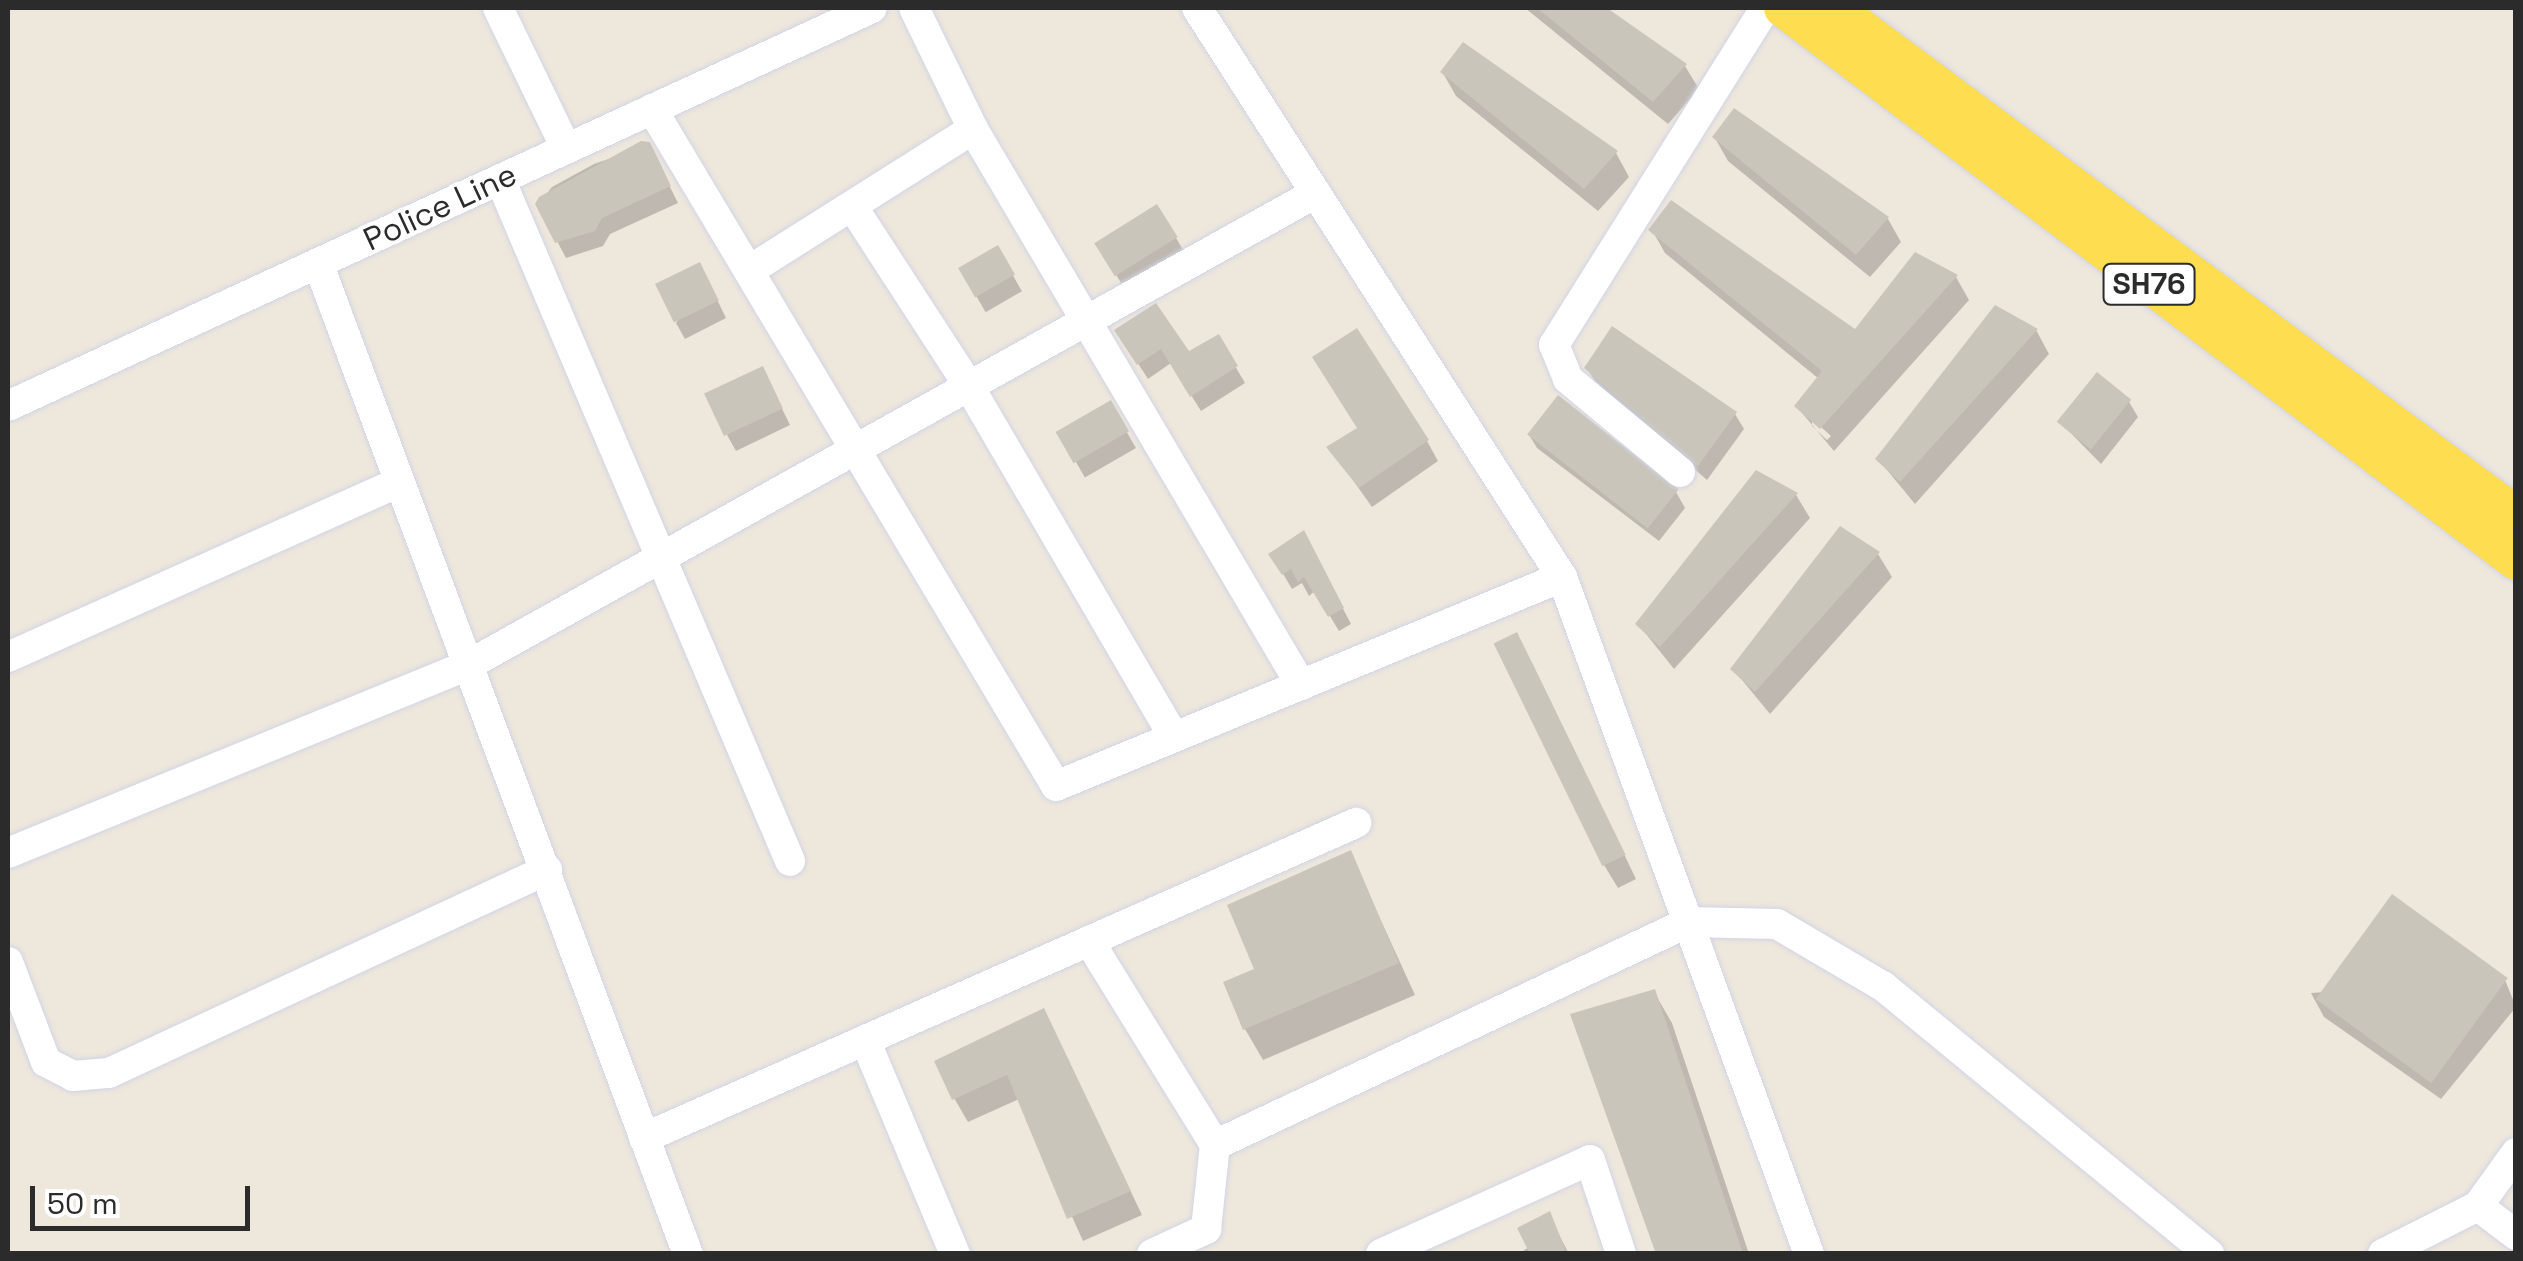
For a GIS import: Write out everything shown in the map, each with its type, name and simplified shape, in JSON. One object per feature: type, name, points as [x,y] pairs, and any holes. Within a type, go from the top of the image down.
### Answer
[{"type":"main road","name":"SH76","points":[[1783,8],[2516,562]]},
{"type":"main road","name":"SH76","points":[[1834,8],[2516,515]]},
{"type":"street","points":[[498,8],[566,148]]},
{"type":"street","name":"Police Line","points":[[8,406],[872,8]]},
{"type":"street","points":[[914,8],[973,129],[1301,685]]},
{"type":"street","points":[[1197,8],[1562,577],[1809,1254]]},
{"type":"street","points":[[1680,472],[1568,379],[1554,344],[1765,8]]},
{"type":"street","points":[[652,109],[1056,786],[1562,577]]},
{"type":"street","points":[[750,270],[973,129]]},
{"type":"street","points":[[500,179],[790,862]]},
{"type":"street","points":[[8,853],[470,664],[1316,193]]},
{"type":"street","points":[[852,206],[970,388],[1174,737]]},
{"type":"street","points":[[318,263],[688,1254]]},
{"type":"street","points":[[8,657],[400,482]]},
{"type":"street","points":[[644,1138],[1356,823]]},
{"type":"street","points":[[8,962],[46,1062],[74,1076],[109,1073],[546,870]]},
{"type":"street","points":[[1215,1145],[1689,922],[1777,924],[1884,987],[2209,1254]]},
{"type":"street","points":[[1089,941],[1215,1145],[1212,1241],[1152,1254]]},
{"type":"street","points":[[865,1040],[955,1254]]},
{"type":"street","points":[[2383,1254],[2478,1206],[2516,1153]]},
{"type":"street","points":[[1381,1254],[1590,1160],[1621,1254]]},
{"type":"street","points":[[2478,1206],[2516,1235]]},
{"type":"building","points":[[1537,8],[1607,8],[1687,64],[1653,102]]},
{"type":"building","points":[[1463,42],[1618,151],[1584,189],[1440,72]]},
{"type":"building","points":[[1734,108],[1889,217],[1856,255],[1712,137]]},
{"type":"building","points":[[641,141],[650,142],[671,186],[602,218],[595,231],[555,243],[535,204],[539,197]]},
{"type":"building","points":[[1671,200],[1855,329],[1915,252],[1958,275],[1820,429],[1794,406],[1822,371],[1648,230]]},
{"type":"building","points":[[1157,204],[1178,237],[1115,276],[1094,243]]},
{"type":"building","points":[[998,245],[1015,274],[975,297],[958,268]]},
{"type":"building","points":[[700,262],[719,301],[674,323],[655,284]]},
{"type":"building","points":[[1156,303],[1189,351],[1219,334],[1238,366],[1190,397],[1161,349],[1137,365],[1114,330]]},
{"type":"building","points":[[1995,305],[2038,329],[1900,482],[1875,459]]},
{"type":"building","points":[[1612,326],[1737,412],[1698,466],[1584,368]]},
{"type":"building","points":[[1357,328],[1429,440],[1359,488],[1326,447],[1357,428],[1312,357]]},
{"type":"building","points":[[763,366],[783,409],[724,436],[704,393]]},
{"type":"building","points":[[2097,372],[2131,400],[2091,449],[2057,422]]},
{"type":"building","points":[[1558,395],[1679,489],[1648,529],[1527,434]]},
{"type":"building","points":[[1111,400],[1129,431],[1074,463],[1056,432]]},
{"type":"building","points":[[1756,470],[1798,493],[1660,647],[1635,624]]},
{"type":"building","points":[[1840,526],[1880,552],[1755,692],[1730,669]]},
{"type":"building","points":[[1304,530],[1344,608],[1328,617],[1304,577],[1298,582],[1291,569],[1282,575],[1268,554]]},
{"type":"building","points":[[1517,632],[1626,855],[1602,866],[1494,643]]},
{"type":"building","points":[[1351,850],[1399,963],[1243,1030],[1223,982],[1254,969],[1227,905]]},
{"type":"building","points":[[2392,894],[2508,978],[2431,1083],[2316,999]]},
{"type":"building","points":[[1655,989],[1743,1254],[1656,1254],[1570,1014]]},
{"type":"building","points":[[1044,1008],[1131,1191],[1067,1219],[1007,1075],[952,1100],[934,1061]]},
{"type":"building","points":[[1550,1211],[1567,1254],[1530,1254],[1517,1228]]}]
